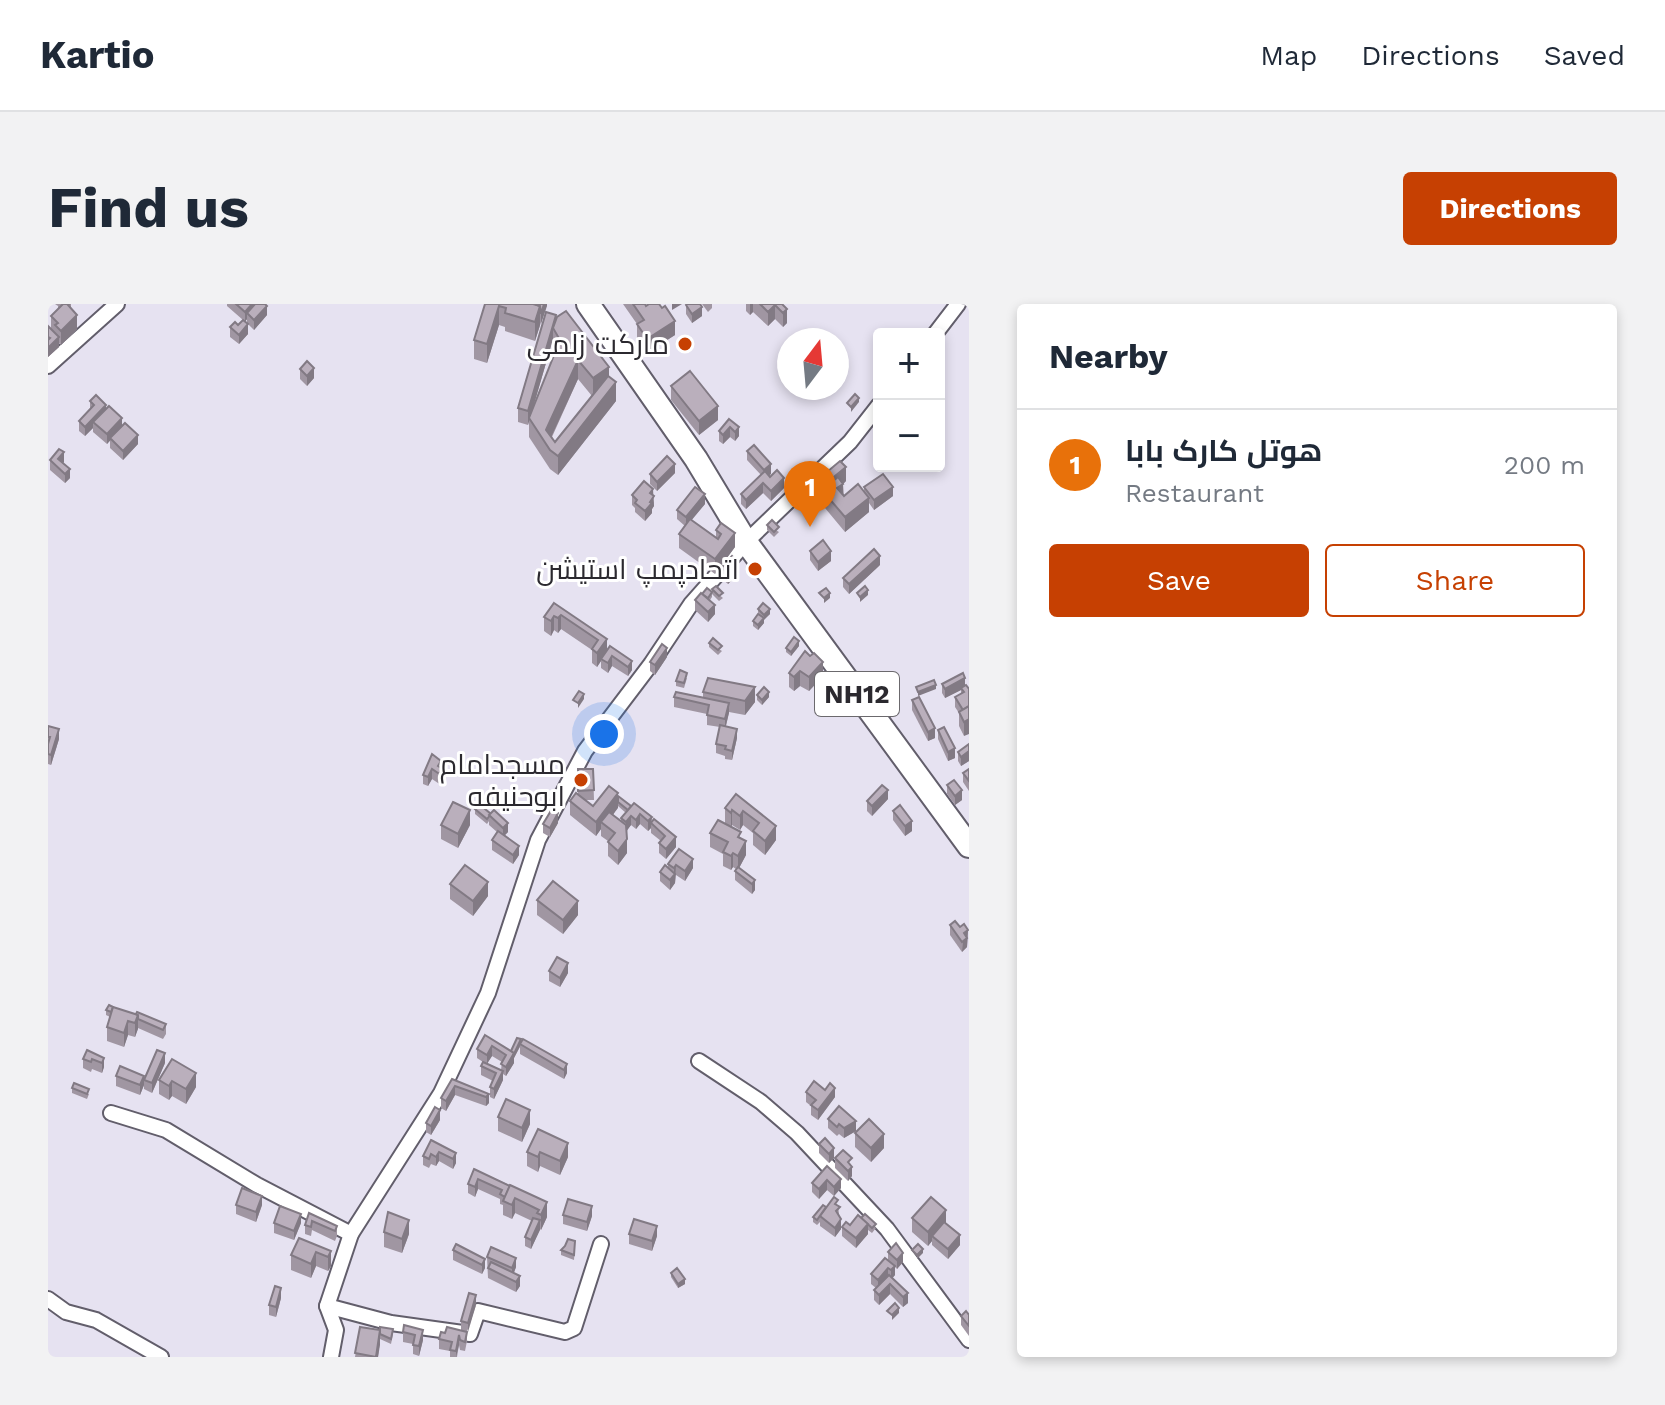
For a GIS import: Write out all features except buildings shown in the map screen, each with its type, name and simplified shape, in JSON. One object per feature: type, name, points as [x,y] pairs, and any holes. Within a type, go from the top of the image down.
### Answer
[{"type":"highway","name":"NH12","points":[[588,304],[696,459],[746,542],[967,840]]},
{"type":"street","points":[[48,366],[117,304]]},
{"type":"street","points":[[940,328],[958,304]]},
{"type":"street","points":[[331,1357],[336,1330],[327,1306],[351,1234],[441,1093],[488,993],[538,840],[585,751],[651,664],[691,604],[746,542],[850,442],[873,413]]},
{"type":"street","points":[[699,1061],[761,1102],[797,1133],[887,1229],[969,1340]]},
{"type":"street","points":[[111,1113],[166,1130],[257,1185],[351,1234]]},
{"type":"street","points":[[327,1306],[391,1323],[470,1334],[478,1311],[565,1332],[574,1328],[601,1244]]},
{"type":"street","points":[[48,1299],[66,1312],[96,1320],[161,1357]]},
{"type":"place","name":"مارکت زلمی","points":[[685,344]]},
{"type":"place","name":"هوتل کارک بابا","points":[[810,527]]},
{"type":"place","name":"اتحادپمپ استیشن","points":[[755,569]]},
{"type":"place","name":"مسجدامام ابوحنیفه","points":[[581,780]]}]
